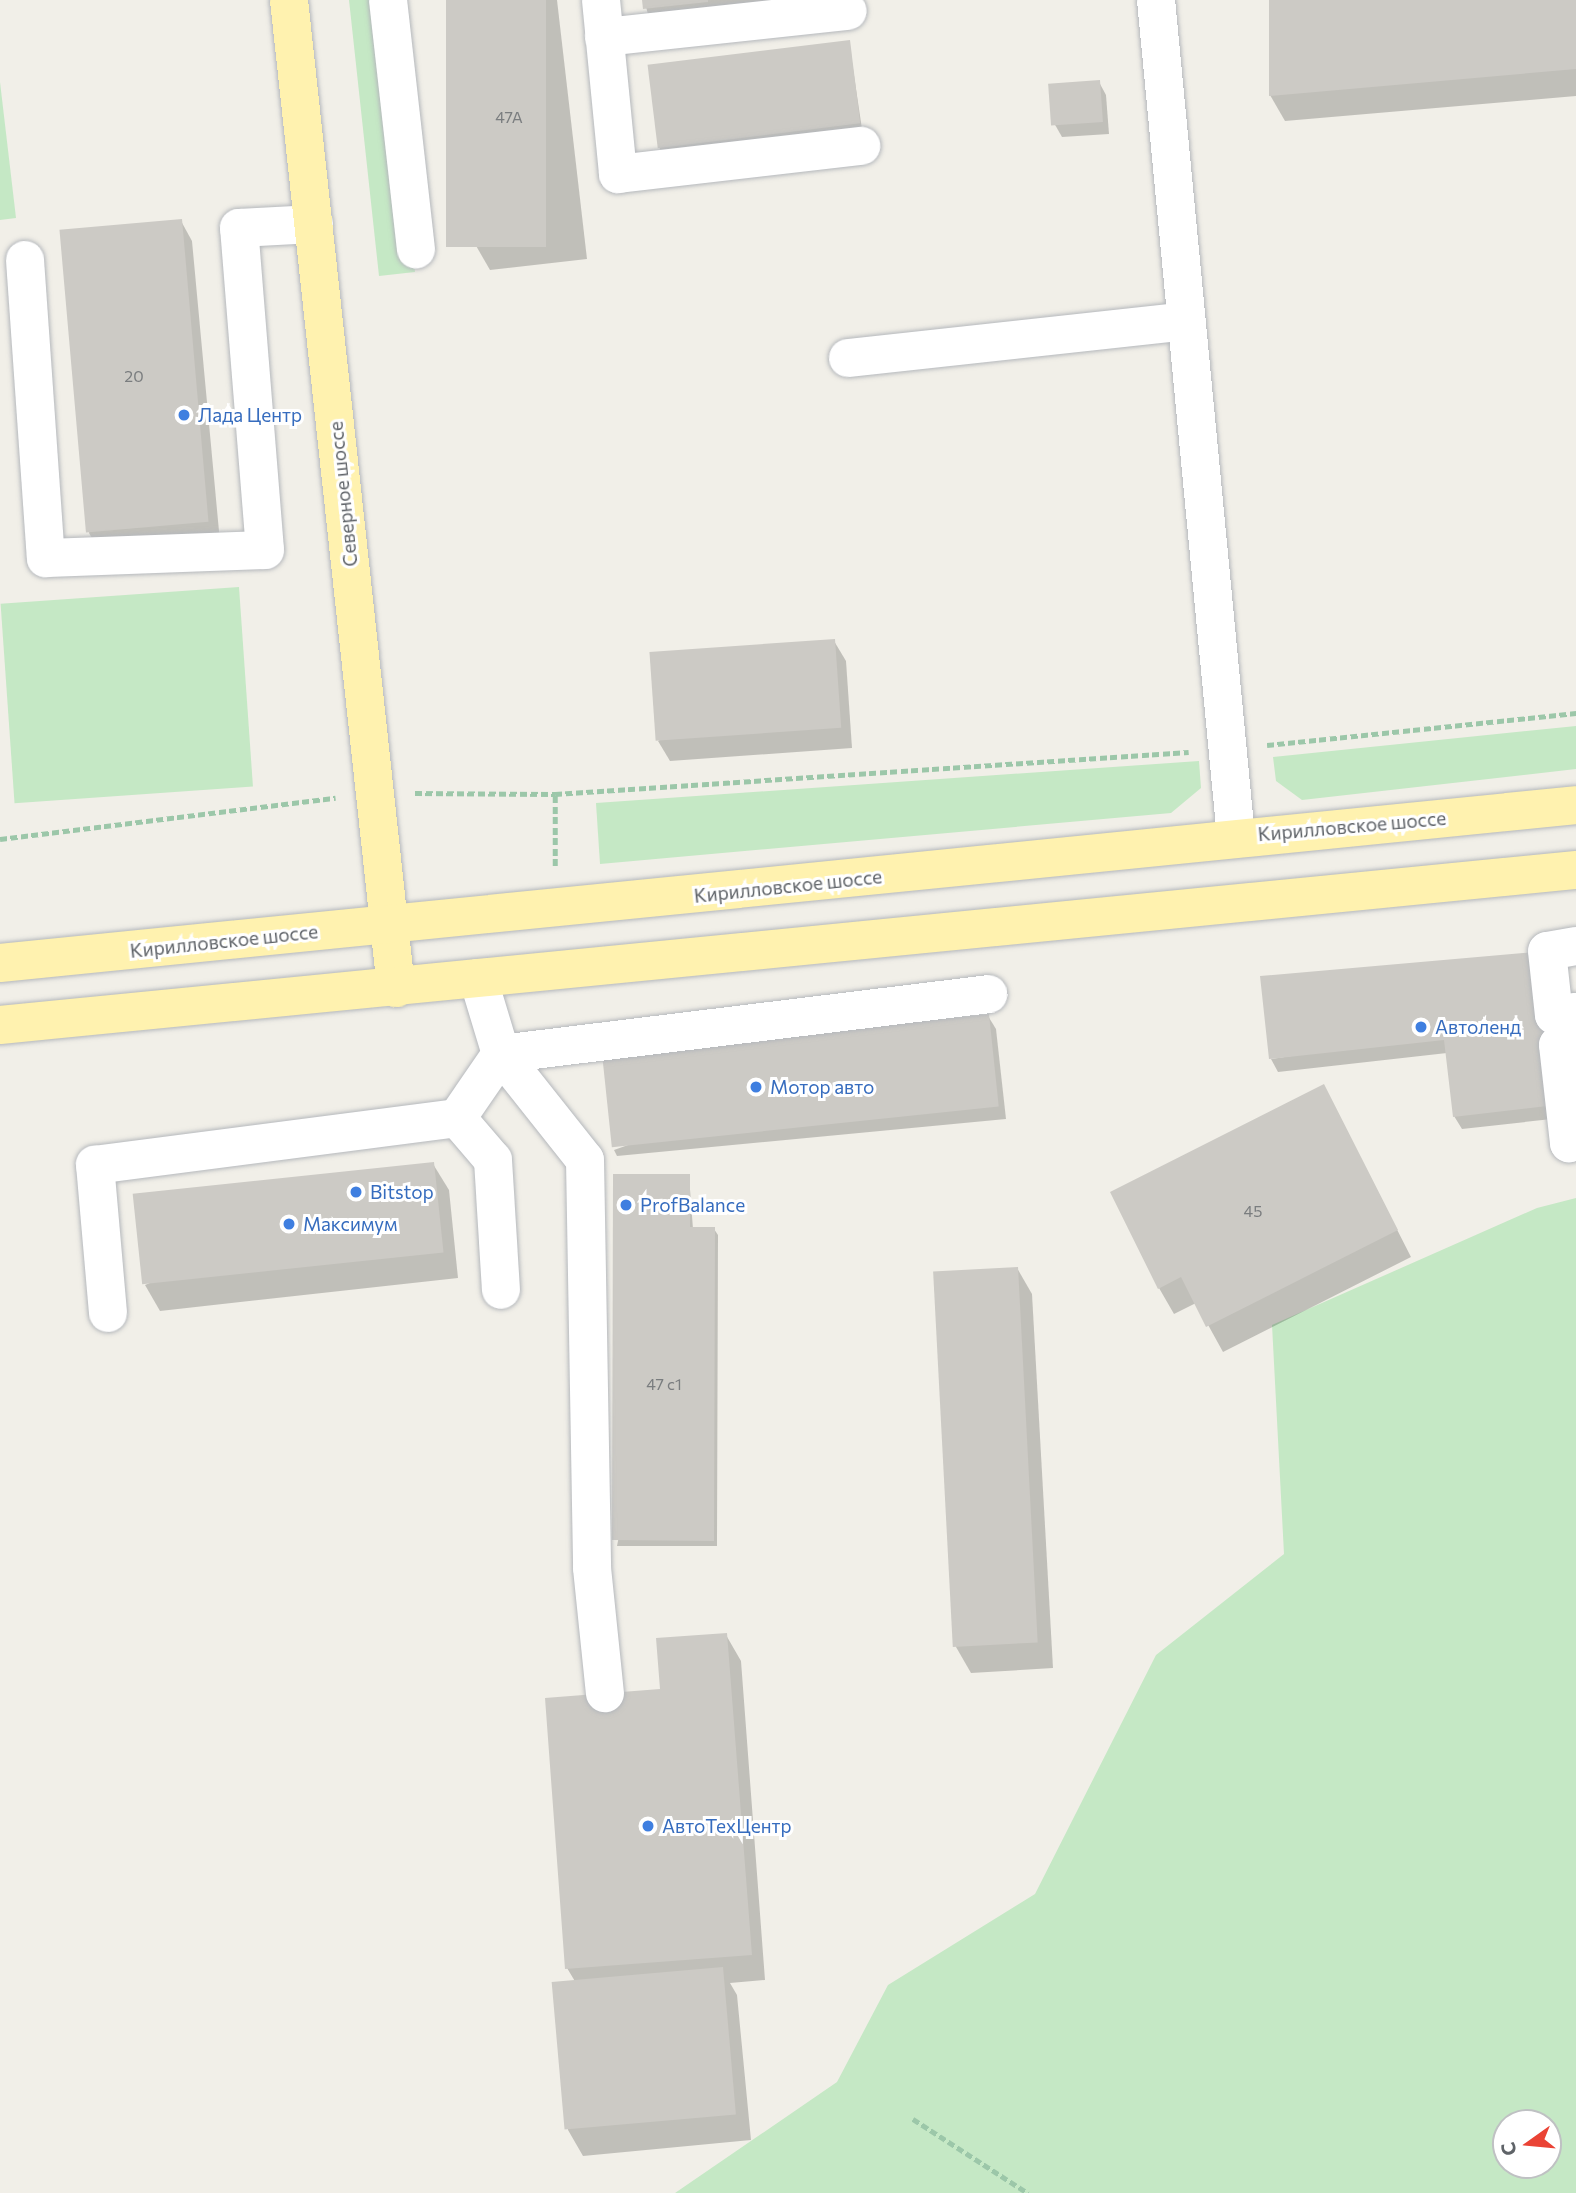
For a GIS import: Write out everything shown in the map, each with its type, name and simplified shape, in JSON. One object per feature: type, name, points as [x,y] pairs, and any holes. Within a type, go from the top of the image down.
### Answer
[{"type":"main road","name":"Северное шоссе","points":[[289,0],[396,988]]},
{"type":"main road","name":"Кирилловское шоссе","points":[[0,962],[1576,805]]},
{"type":"main road","points":[[0,1025],[1576,870]]},
{"type":"street","points":[[388,0],[416,249]]},
{"type":"street","points":[[1156,0],[1236,837]]},
{"type":"street","points":[[848,10],[603,18],[618,174],[861,146]]},
{"type":"street","points":[[25,260],[46,558],[265,550],[239,228],[314,224]]},
{"type":"street","points":[[848,358],[1186,321]]},
{"type":"street","points":[[1576,946],[1546,951],[1554,1015],[1576,1012]]},
{"type":"street","points":[[478,978],[501,1054],[585,1160],[592,1568],[605,1693]]},
{"type":"street","points":[[108,1313],[95,1165],[457,1118],[501,1054],[988,994]]},
{"type":"street","points":[[1576,1043],[1558,1045],[1569,1143],[1576,1141]]},
{"type":"street","points":[[457,1118],[494,1160],[501,1290]]},
{"type":"path","points":[[0,839],[375,793],[555,794],[1226,749],[1576,713]]},
{"type":"path","points":[[913,2119],[1028,2193]]},
{"type":"green space","points":[[349,0],[379,0],[415,272],[379,276]]},
{"type":"green space","points":[[0,82],[16,218],[0,220]]},
{"type":"green space","points":[[239,587],[253,787],[15,803],[1,604]]},
{"type":"green space","points":[[1576,726],[1576,769],[1302,800],[1276,781],[1273,757]]},
{"type":"green space","points":[[1199,761],[1201,788],[1171,813],[600,864],[596,803]]},
{"type":"green space","points":[[1576,1198],[1576,2193],[675,2193],[837,2082],[888,1985],[1035,1894],[1156,1655],[1284,1554],[1272,1325],[1537,1208]]},
{"type":"building","points":[[446,0],[546,0],[546,247],[446,247]]},
{"type":"building","points":[[642,0],[708,0],[708,2],[643,9]]},
{"type":"building","points":[[1269,0],[1576,0],[1576,69],[1269,96]]},
{"type":"building","points":[[850,40],[860,123],[658,148],[648,65]]},
{"type":"building","points":[[1100,80],[1103,122],[1051,126],[1048,84]]},
{"type":"building","points":[[182,219],[208,522],[86,533],[59,230]]},
{"type":"building","points":[[835,639],[841,728],[656,741],[649,652]]},
{"type":"building","name":"Автоленд","points":[[1547,951],[1564,1104],[1453,1117],[1444,1040],[1269,1059],[1260,976]]},
{"type":"building","name":"Мотор авто","points":[[989,1014],[999,1106],[612,1147],[602,1055]]},
{"type":"building","points":[[1324,1084],[1398,1230],[1206,1327],[1181,1277],[1158,1289],[1110,1192]]},
{"type":"building","name":"Максимум","points":[[434,1162],[444,1253],[142,1284],[133,1194]]},
{"type":"building","points":[[613,1174],[690,1174],[690,1227],[715,1227],[714,1541],[612,1540]]},
{"type":"building","points":[[1018,1267],[1038,1642],[953,1647],[933,1271]]},
{"type":"building","name":"АвтоТехЦентр","points":[[727,1633],[752,1955],[565,1969],[545,1698],[660,1689],[656,1638]]},
{"type":"building","points":[[723,1967],[736,2114],[565,2129],[552,1982]]},
{"type":"place","name":"Лада Центр","points":[[184,415]]},
{"type":"place","name":"Автоленд","points":[[1421,1027]]},
{"type":"place","name":"Мотор авто","points":[[756,1087]]},
{"type":"place","name":"Bitstop","points":[[356,1192]]},
{"type":"place","name":"ProfBalance","points":[[626,1205]]},
{"type":"place","name":"Максимум","points":[[289,1224]]},
{"type":"place","name":"АвтоТехЦентр","points":[[648,1826]]}]
